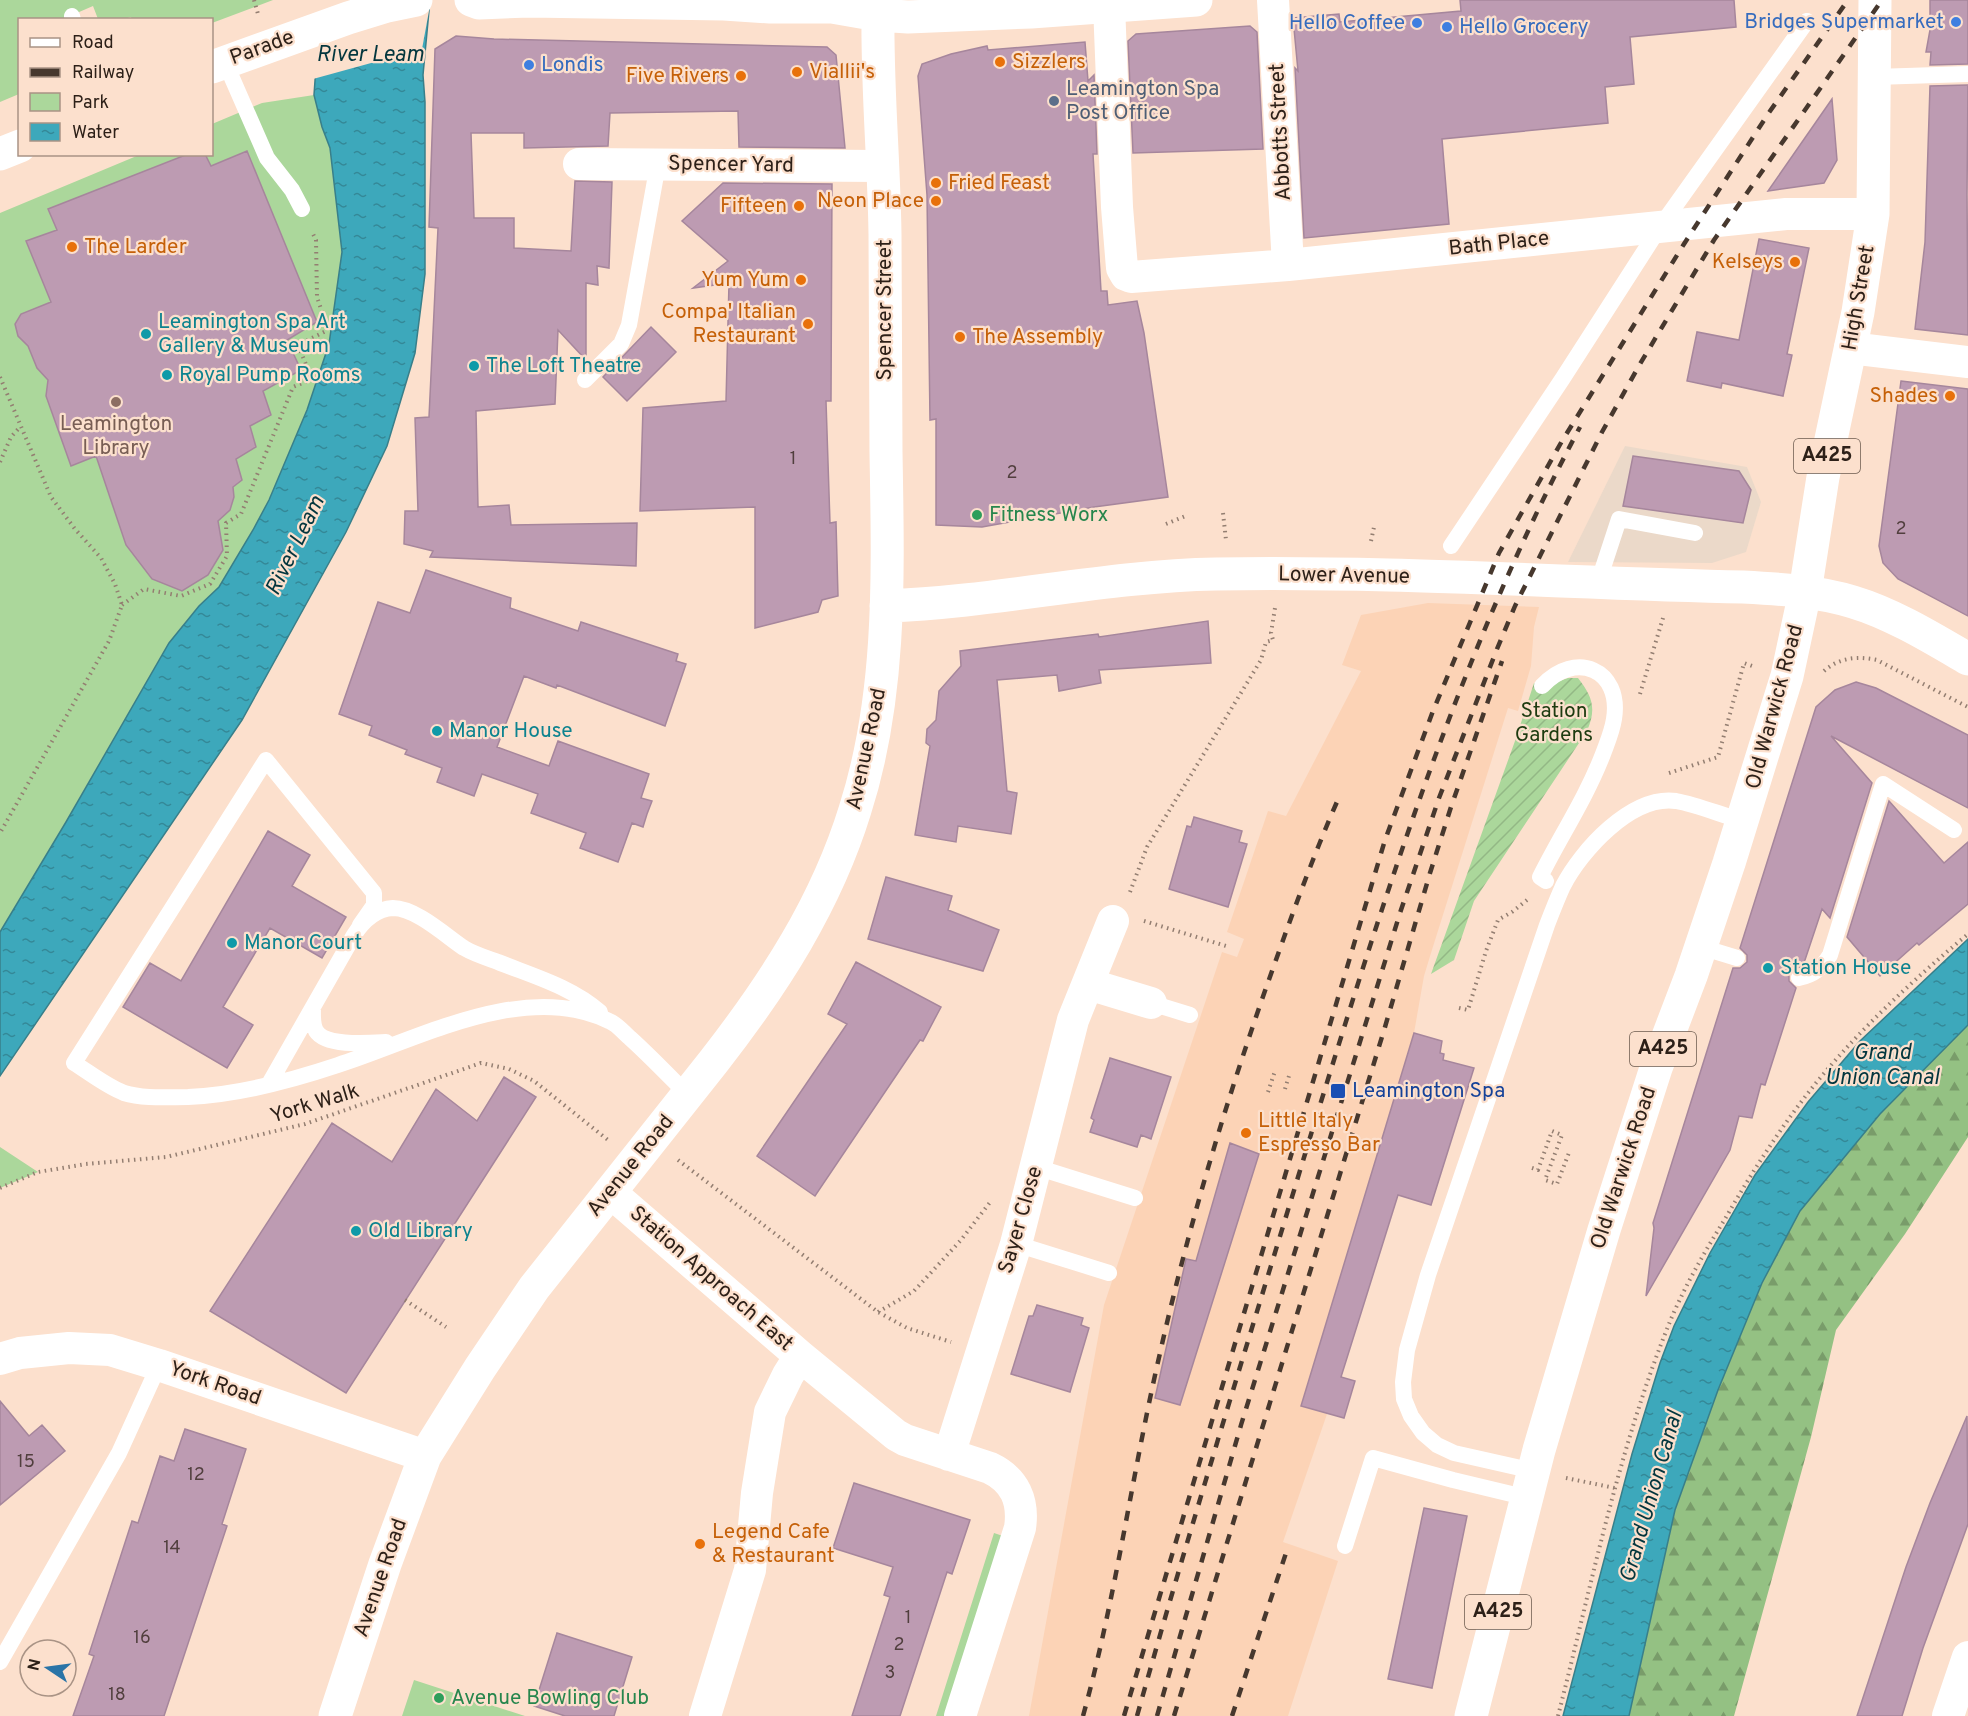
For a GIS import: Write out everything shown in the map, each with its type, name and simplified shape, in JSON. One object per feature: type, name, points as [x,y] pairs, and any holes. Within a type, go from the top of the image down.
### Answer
[{"type":"main road","name":"Parade","points":[[218,64],[387,6],[416,0]]},
{"type":"main road","points":[[471,0],[479,3],[715,2],[770,7],[826,3],[898,11],[1031,12],[1183,0]]},
{"type":"main road","name":"High Street","points":[[1804,592],[1823,477],[1864,278],[1873,214],[1875,0]]},
{"type":"main road","name":"Spencer Street","points":[[886,606],[883,166],[898,11]]},
{"type":"main road","points":[[0,154],[18,147]]},
{"type":"main road","name":"Lower Avenue","points":[[886,606],[936,603],[1124,579],[1216,574],[1354,575],[1743,587],[1804,592],[1854,602],[1923,633],[1968,659]]},
{"type":"main road","name":"Old Warwick Road","points":[[1471,1716],[1565,1361],[1617,1187],[1656,1068],[1701,947],[1743,821],[1787,676],[1804,592]]},
{"type":"main road","name":"Avenue Road","points":[[334,1716],[385,1564],[425,1456],[534,1288],[743,1024],[799,940],[846,838],[863,785],[880,705],[886,606]]},
{"type":"street","name":"Abbotts Street","points":[[1273,0],[1288,265]]},
{"type":"street","name":"Bath Place","points":[[1109,5],[1117,207],[1122,268],[1126,275],[1131,277],[1288,265],[1786,214],[1873,214]]},
{"type":"street","name":"Spencer Yard","points":[[579,164],[883,166]]},
{"type":"street","points":[[1850,348],[1968,362]]},
{"type":"street","name":"Sayer Close","points":[[950,1455],[1016,1244],[1073,1020],[1088,984],[1125,912]]},
{"type":"street","points":[[1088,984],[1150,1003]]},
{"type":"street","name":"Station Approach East","points":[[610,1192],[800,1356],[770,1412],[750,1570],[705,1716]]},
{"type":"street","name":"York Road","points":[[0,1359],[20,1353],[69,1348],[110,1350],[425,1456]]},
{"type":"street","points":[[800,1356],[896,1435],[1000,1473],[1016,1490],[1022,1515],[1012,1555],[960,1716]]},
{"type":"street","points":[[1948,1716],[1968,1657]]},
{"type":"lane","points":[[1451,546],[1660,227],[1807,21]]},
{"type":"lane","points":[[218,64],[267,158],[292,190],[302,209]]},
{"type":"lane","points":[[1875,77],[1968,74]]},
{"type":"lane","points":[[585,380],[621,344],[629,325],[658,164]]},
{"type":"lane","points":[[1598,583],[1619,519],[1695,533]]},
{"type":"lane","points":[[1542,686],[1550,678],[1562,672],[1579,668],[1593,669],[1609,686],[1613,694],[1615,711],[1611,733],[1592,782],[1540,877],[1546,881]]},
{"type":"lane","points":[[269,1084],[360,925],[374,905],[374,893],[266,760],[74,1063],[112,1088],[127,1094],[195,1096],[247,1090],[269,1084],[338,1065],[489,1013],[545,1006],[567,1008],[612,1022]]},
{"type":"lane","points":[[1799,978],[1816,972],[1824,966],[1830,955],[1883,784],[1954,830]]},
{"type":"lane","points":[[1531,1485],[1437,1445],[1423,1433],[1411,1416],[1404,1400],[1404,1366],[1428,1275],[1547,925],[1563,886],[1575,868],[1608,829],[1643,806],[1675,801],[1743,821]]},
{"type":"lane","points":[[369,885],[408,912],[436,927],[467,950],[578,995],[612,1022],[688,1095]]},
{"type":"lane","points":[[360,925],[379,910],[396,908],[408,912]]},
{"type":"lane","points":[[1701,947],[1737,958]]},
{"type":"lane","points":[[1150,1003],[1191,1015]]},
{"type":"lane","points":[[313,1007],[315,1029],[321,1037],[343,1042],[402,1042]]},
{"type":"lane","points":[[1036,1167],[1135,1198]]},
{"type":"lane","points":[[1016,1244],[1109,1273]]},
{"type":"lane","points":[[0,1662],[119,1453],[159,1365]]},
{"type":"lane","points":[[1345,1546],[1373,1458],[1453,1480],[1531,1485]]},
{"type":"path","points":[[254,0],[259,15]]},
{"type":"path","points":[[0,833],[109,641],[122,605],[144,589],[182,596],[210,584],[227,556],[226,523],[241,514],[293,387],[312,380],[298,345],[328,330],[317,297],[316,240],[302,209]]},
{"type":"path","points":[[0,377],[51,497],[101,558],[115,584],[122,605]]},
{"type":"path","points":[[0,462],[11,437],[20,427]]},
{"type":"path","points":[[1223,513],[1226,543]]},
{"type":"path","points":[[1166,524],[1188,515]]},
{"type":"path","points":[[1226,946],[1125,912],[1147,847],[1261,660],[1266,642],[1273,640],[1271,633],[1275,606]]},
{"type":"path","points":[[1820,676],[1835,662],[1854,658],[1877,660],[1968,707]]},
{"type":"path","points":[[1718,757],[1744,663],[1754,666]]},
{"type":"path","points":[[1558,1716],[1615,1488],[1649,1380],[1672,1317],[1699,1262],[1754,1169],[1815,1084],[1865,1028],[1916,979],[1968,934]]},
{"type":"path","points":[[1459,1008],[1468,1010]]},
{"type":"path","name":"York Walk","points":[[0,1188],[38,1172],[86,1164],[166,1157],[285,1130],[481,1064],[509,1069],[534,1082],[614,1144]]},
{"type":"path","points":[[1268,1092],[1275,1071]]},
{"type":"path","points":[[1286,1089],[1289,1076]]},
{"type":"path","points":[[1532,1168],[1538,1170],[1552,1131],[1562,1135],[1545,1180],[1557,1184],[1570,1150]]},
{"type":"path","points":[[677,1160],[878,1312],[907,1328],[952,1342],[958,1339]]},
{"type":"path","points":[[878,1312],[914,1291],[961,1240],[994,1198]]},
{"type":"path","points":[[405,1300],[446,1327]]},
{"type":"path","points":[[1569,1478],[1615,1488]]},
{"type":"shaded area","points":[[1625,446],[1747,467],[1761,502],[1746,552],[1712,563],[1568,562]]},
{"type":"shaded area","points":[[1428,603],[1539,607],[1534,627],[1531,666],[1518,711],[1508,708],[1431,953],[1424,976],[1414,1033],[1301,1406],[1327,1414],[1283,1542],[1338,1561],[1288,1716],[1029,1716],[1104,1305],[1222,952],[1237,957],[1244,939],[1227,932],[1268,811],[1286,816],[1361,671],[1342,665],[1361,615]]},
{"type":"green space","points":[[0,0],[273,0],[213,23],[213,18],[98,18],[93,6],[65,18],[18,18],[18,94],[0,102]]},
{"type":"green space","points":[[314,95],[330,148],[342,252],[329,344],[307,410],[254,530],[219,587],[199,606],[169,643],[0,932],[0,213],[137,156],[213,156],[213,124],[262,103]]},
{"type":"green space","name":"Station Gardens","points":[[1568,678],[1578,678],[1590,697],[1592,716],[1587,731],[1474,901],[1454,960],[1431,974],[1534,683],[1549,689],[1554,683]]},
{"type":"green space","points":[[1968,1025],[1968,1137],[1905,1234],[1836,1330],[1811,1437],[1734,1716],[1629,1716],[1675,1510],[1718,1390],[1762,1283],[1800,1211],[1880,1114]]},
{"type":"green space","points":[[0,1147],[38,1172],[0,1188]]},
{"type":"green space","points":[[994,1533],[1003,1536],[945,1716],[936,1716]]},
{"type":"green space","name":"Avenue Bowling Club","points":[[414,1680],[525,1716],[402,1716]]},
{"type":"water","name":"River Leam","points":[[430,0],[423,75],[425,274],[415,353],[387,446],[346,532],[242,720],[0,1076],[0,932],[169,643],[199,606],[219,587],[253,530],[269,500],[307,410],[329,344],[342,252],[330,148],[314,95],[316,67]]},
{"type":"water","name":"Grand Union Canal","points":[[1968,939],[1968,1025],[1880,1114],[1800,1211],[1762,1283],[1718,1390],[1675,1510],[1629,1716],[1563,1716],[1632,1454],[1660,1363],[1674,1326],[1710,1253],[1755,1175],[1808,1102],[1860,1041]]},
{"type":"pier","points":[[309,0],[431,0],[422,49],[313,79]]},
{"type":"building","points":[[1460,0],[1734,0],[1736,27],[1630,37],[1634,84],[1605,87],[1608,123],[1442,139],[1449,224],[1304,238],[1295,68],[1298,71],[1293,18],[1339,14],[1340,22],[1461,11]]},
{"type":"building","points":[[1930,0],[1968,0],[1968,64],[1930,65],[1931,52],[1926,52],[1930,30]]},
{"type":"building","points":[[1250,26],[1257,32],[1263,149],[1133,153],[1128,41],[1136,34]]},
{"type":"building","points":[[456,36],[494,39],[827,47],[836,55],[845,148],[739,147],[738,111],[610,113],[608,146],[524,148],[524,133],[471,133],[474,218],[514,218],[514,248],[571,251],[575,181],[612,182],[609,268],[597,266],[598,285],[586,283],[586,360],[558,330],[555,404],[476,411],[478,507],[509,505],[511,525],[637,523],[636,566],[430,557],[433,551],[404,544],[405,511],[418,511],[415,418],[429,417],[438,228],[429,227],[435,49]]},
{"type":"building","points":[[1085,42],[1088,81],[1094,75],[1097,154],[1093,154],[1101,291],[1107,291],[1108,305],[1137,301],[1144,333],[1168,497],[1094,507],[982,527],[936,525],[936,419],[930,420],[927,195],[918,76],[922,64],[951,54],[987,46],[988,50]]},
{"type":"building","points":[[1968,85],[1968,335],[1915,329],[1925,242],[1930,86]]},
{"type":"building","points":[[1832,99],[1837,160],[1824,183],[1768,191]]},
{"type":"building","name":"Royal Pump Rooms","points":[[247,151],[317,322],[287,340],[301,370],[263,391],[271,415],[250,426],[256,447],[236,459],[242,480],[233,487],[234,497],[230,510],[218,521],[223,550],[208,575],[182,591],[152,579],[126,545],[96,456],[71,466],[46,396],[48,380],[37,368],[28,346],[18,336],[15,324],[21,314],[51,302],[26,241],[57,230],[48,209],[183,156],[206,156],[211,166]]},
{"type":"building","points":[[723,183],[832,184],[831,401],[826,401],[830,523],[836,522],[838,596],[822,600],[818,612],[755,628],[755,507],[640,511],[643,408],[726,401],[729,283],[693,288],[728,261],[682,221]]},
{"type":"building","points":[[1759,239],[1809,248],[1787,354],[1792,355],[1783,396],[1722,383],[1721,388],[1687,381],[1697,332],[1739,340]]},
{"type":"building","points":[[651,327],[676,352],[627,401],[603,377]]},
{"type":"building","points":[[1901,381],[1968,389],[1968,616],[1898,579],[1883,563],[1879,546]]},
{"type":"building","points":[[1633,456],[1739,471],[1751,490],[1743,523],[1623,506]]},
{"type":"building","name":"Manor House","points":[[426,570],[511,598],[510,608],[578,631],[581,622],[678,654],[676,661],[686,664],[665,726],[557,685],[556,688],[524,676],[497,747],[549,766],[558,741],[649,774],[641,798],[652,801],[643,827],[632,823],[618,862],[580,848],[586,833],[531,813],[538,794],[482,774],[474,796],[437,782],[442,768],[405,754],[407,750],[369,735],[372,726],[339,714],[378,602],[410,613]]},
{"type":"building","points":[[1208,621],[1211,663],[1099,670],[1101,683],[1059,691],[1057,675],[997,680],[1007,791],[1017,793],[1011,834],[958,826],[956,842],[915,835],[930,746],[926,743],[927,729],[936,720],[939,691],[961,666],[960,651],[1098,634],[1099,637]]},
{"type":"building","name":"Station House","points":[[1856,682],[1876,688],[1968,735],[1968,808],[1831,736],[1872,783],[1830,918],[1822,909],[1803,966],[1792,970],[1789,975],[1789,981],[1796,988],[1765,1085],[1761,1084],[1752,1118],[1739,1116],[1730,1150],[1646,1296],[1653,1223],[1733,968],[1740,968],[1747,962],[1747,955],[1740,948],[1816,707],[1835,690]]},
{"type":"building","name":"Station House","points":[[1889,801],[1944,863],[1968,842],[1968,904],[1919,945],[1917,943],[1880,976],[1847,937]]},
{"type":"building","points":[[1194,817],[1242,831],[1239,842],[1247,844],[1228,907],[1169,889],[1187,826],[1191,827]]},
{"type":"building","name":"Manor Court","points":[[268,831],[310,855],[292,886],[346,917],[322,958],[270,928],[223,1007],[253,1025],[227,1068],[123,1007],[150,963],[181,981]]},
{"type":"building","points":[[886,877],[952,896],[948,910],[999,930],[983,971],[868,939]]},
{"type":"building","points":[[856,962],[941,1007],[923,1041],[920,1040],[815,1196],[757,1156],[847,1024],[828,1014]]},
{"type":"building","points":[[1414,1033],[1442,1041],[1440,1053],[1444,1054],[1443,1060],[1474,1068],[1431,1205],[1398,1195],[1341,1377],[1355,1381],[1344,1418],[1301,1406]]},
{"type":"building","points":[[1110,1058],[1171,1077],[1151,1139],[1141,1135],[1137,1147],[1090,1132],[1094,1120],[1091,1118]]},
{"type":"building","name":"Old Library","points":[[504,1077],[536,1097],[346,1393],[210,1311],[332,1123],[392,1162],[436,1089],[477,1121]]},
{"type":"building","points":[[1230,1143],[1259,1154],[1180,1405],[1155,1398],[1186,1259],[1196,1261]]},
{"type":"building","points":[[1037,1305],[1083,1318],[1081,1325],[1089,1328],[1070,1392],[1011,1374],[1029,1316],[1033,1316]]},
{"type":"building","points":[[0,1401],[29,1436],[42,1425],[65,1451],[0,1505]]},
{"type":"building","points":[[1967,1416],[1968,1524],[1923,1648],[1902,1716],[1857,1716],[1906,1567]]},
{"type":"building","points":[[185,1429],[246,1449],[222,1524],[227,1526],[164,1716],[73,1716],[94,1656],[89,1654],[132,1521],[138,1523],[160,1456],[174,1461]]},
{"type":"building","points":[[854,1483],[970,1520],[952,1574],[947,1572],[900,1716],[852,1716],[890,1597],[884,1595],[893,1567],[833,1548]]},
{"type":"building","points":[[1424,1508],[1467,1516],[1432,1688],[1388,1679]]},
{"type":"building","points":[[557,1633],[632,1657],[614,1716],[565,1716],[534,1706]]},
{"type":"railway","points":[[1124,1716],[1385,840],[1433,711],[1499,553],[1562,441],[1684,244],[1768,114],[1848,0]]},
{"type":"railway","points":[[1157,1716],[1241,1425],[1400,913],[1439,798],[1515,606],[1602,432],[1714,240],[1882,0]]},
{"type":"railway","points":[[1137,1716],[1312,1131],[1398,862],[1462,684],[1498,597],[1537,511],[1580,427]]},
{"type":"railway","points":[[1174,1716],[1430,873],[1502,661]]},
{"type":"railway","points":[[1083,1716],[1105,1626],[1160,1353],[1195,1215],[1221,1124],[1266,988],[1310,867],[1340,795]]},
{"type":"railway","points":[[1232,1716],[1286,1553]]},
{"type":"place","name":"Bridges Supermarket","points":[[1956,22]]},
{"type":"place","name":"Hello Coffee","points":[[1417,23]]},
{"type":"place","name":"Hello Grocery","points":[[1447,27]]},
{"type":"place","name":"Sizzlers","points":[[1000,62]]},
{"type":"place","name":"Londis","points":[[529,65]]},
{"type":"place","name":"Viallii's","points":[[797,72]]},
{"type":"place","name":"Five Rivers","points":[[741,76]]},
{"type":"place","name":"Leamington Spa Post Office","points":[[1054,101]]},
{"type":"place","name":"Fried Feast","points":[[936,183]]},
{"type":"place","name":"Neon Place","points":[[936,201]]},
{"type":"place","name":"Fifteen","points":[[799,206]]},
{"type":"place","name":"The Larder","points":[[72,247]]},
{"type":"place","name":"Kelseys","points":[[1795,262]]},
{"type":"place","name":"Yum Yum","points":[[801,280]]},
{"type":"place","name":"Compa' Italian Restaurant","points":[[808,324]]},
{"type":"place","name":"Leamington Spa Art Gallery & Museum","points":[[146,334]]},
{"type":"place","name":"The Assembly","points":[[960,337]]},
{"type":"place","name":"The Loft Theatre","points":[[474,366]]},
{"type":"place","name":"Royal Pump Rooms","points":[[167,375]]},
{"type":"place","name":"Shades","points":[[1950,396]]},
{"type":"place","name":"Leamington Library","points":[[116,402]]},
{"type":"place","name":"Fitness Worx","points":[[977,515]]},
{"type":"place","name":"Manor House","points":[[437,731]]},
{"type":"place","name":"Manor Court","points":[[232,943]]},
{"type":"place","name":"Station House","points":[[1768,968]]},
{"type":"place","name":"Leamington Spa","points":[[1338,1091]]},
{"type":"place","name":"Little Italy Espresso Bar","points":[[1246,1133]]},
{"type":"place","name":"Old Library","points":[[356,1231]]},
{"type":"place","name":"Legend Cafe & Restaurant","points":[[700,1544]]},
{"type":"place","name":"Avenue Bowling Club","points":[[439,1698]]}]
